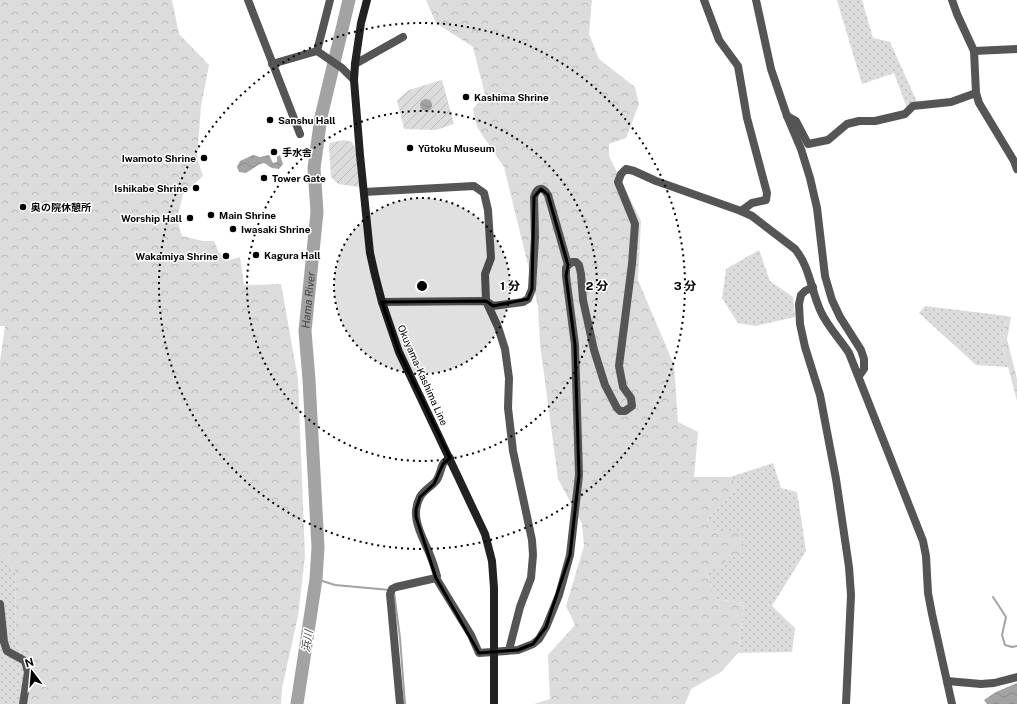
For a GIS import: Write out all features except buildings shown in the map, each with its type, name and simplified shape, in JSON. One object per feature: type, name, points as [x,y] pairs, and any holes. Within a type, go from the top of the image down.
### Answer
[{"type":"main road","name":"Okuyama-Kashima Line","points":[[367,0],[361,23],[354,80],[357,127],[370,253],[382,302],[399,352],[485,534],[492,561],[494,588],[494,704]]},
{"type":"street","points":[[248,0],[300,134]]},
{"type":"street","points":[[320,53],[330,0]]},
{"type":"street","points":[[704,0],[719,40],[738,66],[747,118],[767,193],[766,200],[752,203],[741,211]]},
{"type":"street","points":[[756,0],[771,70],[787,116],[801,149],[810,178],[817,208],[825,276],[832,300],[840,317],[861,350],[864,359],[864,369],[859,376]]},
{"type":"street","points":[[952,0],[974,51],[976,93],[979,103],[1014,161],[1017,169]]},
{"type":"street","points":[[355,64],[403,37]]},
{"type":"street","points":[[974,51],[1017,49]]},
{"type":"street","points":[[272,64],[320,53],[342,68],[354,80]]},
{"type":"street","points":[[787,116],[796,121],[808,144],[828,140],[847,124],[859,121],[875,121],[905,114],[913,106],[951,102],[976,93]]},
{"type":"street","points":[[568,264],[576,262],[579,265],[583,300],[594,350],[605,385],[614,406],[620,411],[625,411],[632,406],[631,398],[623,387],[619,366],[632,264],[635,224],[618,182],[621,174],[626,170],[634,171],[656,181],[741,211],[752,216],[795,249],[807,268],[820,311],[827,325],[841,340],[849,353],[923,541],[929,600],[952,704]]},
{"type":"street","points":[[364,192],[474,186],[484,193],[488,210],[491,258],[485,274],[486,301],[498,327],[505,349],[509,378],[508,408],[513,451],[532,540],[533,555],[532,578],[520,607],[510,646],[511,650]]},
{"type":"street","points":[[382,302],[486,301],[493,306],[523,302],[528,299],[532,289],[535,237],[534,196],[538,189],[541,188],[545,190],[568,264],[566,268],[566,276],[575,345],[579,475],[570,555],[559,595],[546,627],[539,639],[526,648],[495,652],[477,651],[471,635],[436,578],[437,576],[431,557],[421,536],[416,517],[416,509],[420,497],[424,491],[434,484],[440,476],[443,464],[450,458]]},
{"type":"street","points":[[813,287],[805,291],[801,296],[799,304],[800,324],[805,347],[820,395],[836,478],[849,567],[851,595],[846,704]]},
{"type":"street","points":[[400,704],[390,594],[391,590],[396,587],[436,578]]},
{"type":"street","points":[[0,604],[4,642],[7,651],[25,661],[28,672],[23,704]]},
{"type":"street","points":[[947,681],[981,684],[994,683],[1017,677]]},
{"type":"highlighted area","points":[[541,189],[548,195],[568,265],[566,276],[575,345],[579,475],[570,555],[546,627],[533,644],[518,650],[479,653],[436,578],[416,517],[416,509],[420,497],[434,484],[443,464],[450,458],[399,352],[382,302],[486,301],[493,306],[528,299],[532,289],[534,197]]},
{"type":"green space","points":[[0,0],[172,0],[179,34],[209,65],[201,106],[197,158],[203,176],[183,194],[177,219],[182,236],[203,241],[214,241],[219,253],[223,254],[226,261],[240,257],[244,285],[281,284],[298,379],[305,556],[298,616],[282,688],[281,704],[26,704],[32,673],[27,658],[16,647],[15,569],[3,555],[0,555],[0,361],[5,326],[0,326]]},
{"type":"green space","points":[[426,0],[592,0],[589,34],[599,59],[635,87],[639,104],[626,138],[609,144],[609,156],[641,221],[638,280],[674,365],[678,422],[698,432],[694,477],[730,477],[739,486],[707,520],[716,532],[738,532],[745,548],[707,575],[716,599],[744,603],[738,653],[721,672],[691,689],[685,704],[534,704],[550,699],[548,655],[575,625],[566,606],[584,546],[582,524],[558,479],[540,344],[538,306],[504,167],[477,127],[473,109],[485,95],[473,47],[436,23]]},
{"type":"green space","points":[[837,0],[862,0],[873,38],[890,42],[918,104],[907,108],[894,73],[862,84]]},
{"type":"green space","points":[[442,80],[454,124],[436,130],[404,129],[397,100],[409,90]]},
{"type":"green space","points":[[343,140],[352,142],[356,149],[359,187],[338,184],[331,177],[330,143]]},
{"type":"green space","points":[[759,250],[770,281],[793,297],[795,317],[755,326],[738,323],[722,298],[726,269]]},
{"type":"green space","points":[[925,306],[1007,316],[1001,340],[1008,367],[976,365],[919,313]]},
{"type":"green space","points":[[1007,316],[1011,317],[1007,339],[1017,379],[1017,401],[1001,340]]},
{"type":"green space","points":[[773,463],[781,488],[797,492],[806,551],[772,606],[795,628],[792,652],[738,653],[744,603],[716,599],[707,575],[738,532],[715,532],[707,520],[739,486],[730,477]]},
{"type":"green space","points":[[0,555],[3,555],[15,569],[16,647],[27,658],[32,673],[26,704],[0,704]]},
{"type":"water","points":[[424,99],[428,99],[432,105],[428,111],[424,111],[420,107],[420,103]]},
{"type":"water","points":[[253,155],[260,157],[269,155],[273,163],[277,162],[277,157],[280,155],[283,164],[279,169],[272,168],[264,163],[246,173],[239,172],[237,167],[240,161]]},
{"type":"water","points":[[1017,683],[1017,704],[987,704],[984,700],[996,692]]},
{"type":"waterway","name":"Hama River","points":[[297,704],[316,579],[318,547],[305,331],[317,212],[314,168],[321,117],[349,0]]},
{"type":"waterway","points":[[316,579],[335,585],[390,590]]},
{"type":"waterway","points":[[394,592],[400,638],[405,704]]},
{"type":"waterway","points":[[993,597],[1006,617],[1002,635],[1005,645],[1012,647],[1017,646]]},
{"type":"place","name":"Kashima Shrine","points":[[466,97]]},
{"type":"place","name":"Sanshu Hall","points":[[270,120]]},
{"type":"place","name":"Yūtoku Museum","points":[[410,148]]},
{"type":"place","name":"手水舎","points":[[274,152]]},
{"type":"place","name":"Iwamoto Shrine","points":[[204,158]]},
{"type":"place","name":"Tower Gate","points":[[264,178]]},
{"type":"place","name":"Ishikabe Shrine","points":[[196,188]]},
{"type":"place","name":"奥の院休憩所","points":[[23,207]]},
{"type":"place","name":"Main Shrine","points":[[211,215]]},
{"type":"place","name":"Worship Hall","points":[[190,218]]},
{"type":"place","name":"Iwasaki Shrine","points":[[233,229]]},
{"type":"place","name":"Kagura Hall","points":[[256,255]]},
{"type":"place","name":"Wakamiya Shrine","points":[[226,256]]},
{"type":"water label","name":"浜川","points":[[307,641]]}]
